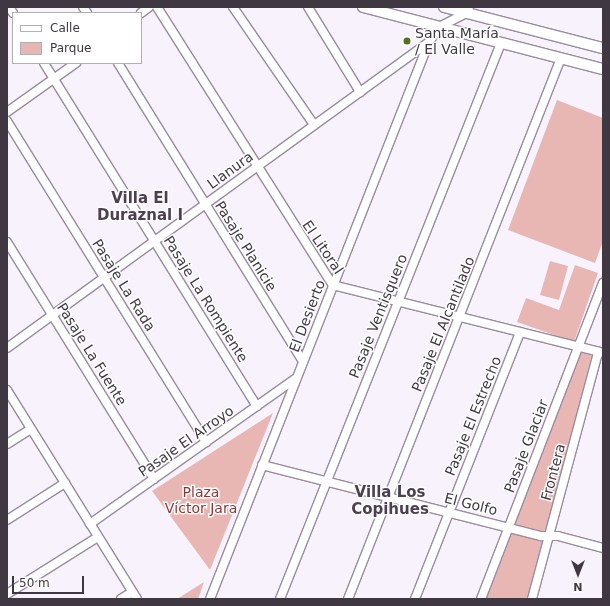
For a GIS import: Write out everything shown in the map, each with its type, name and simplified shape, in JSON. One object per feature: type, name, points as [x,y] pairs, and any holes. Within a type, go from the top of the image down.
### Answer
[{"type":"street","name":"El Litoral","points":[[157,7],[333,285],[601,352]]},
{"type":"street","points":[[233,7],[314,125]]},
{"type":"street","points":[[308,7],[360,92]]},
{"type":"street","points":[[363,7],[603,69]]},
{"type":"street","points":[[444,7],[468,10],[603,48]]},
{"type":"street","name":"Llanura","points":[[7,348],[429,42],[439,27],[468,10]]},
{"type":"street","name":"El Desierto","points":[[210,599],[429,42]]},
{"type":"street","name":"Pasaje Ventisquero","points":[[280,599],[501,43]]},
{"type":"street","name":"Pasaje El Alcantilado","points":[[348,599],[387,496],[460,317],[561,58]]},
{"type":"street","name":"Pasaje La Rompiente","points":[[45,64],[257,406]]},
{"type":"street","points":[[7,112],[75,64]]},
{"type":"street","name":"Pasaje Planicie","points":[[119,64],[303,361]]},
{"type":"street","name":"Pasaje La Rada","points":[[7,121],[206,442]]},
{"type":"street","name":"Pasaje La Fuente","points":[[7,242],[154,479]]},
{"type":"street","points":[[578,346],[603,283]]},
{"type":"street","name":"Pasaje El Estrecho","points":[[415,599],[520,332]]},
{"type":"street","name":"Pasaje Glaciar","points":[[481,599],[578,346]]},
{"type":"street","name":"Frontera","points":[[532,599],[601,352]]},
{"type":"street","name":"Pasaje El Arroyo","points":[[90,524],[296,378]]},
{"type":"street","points":[[7,390],[134,595],[121,599]]},
{"type":"street","points":[[7,444],[31,429]]},
{"type":"street","name":"El Golfo","points":[[262,465],[509,527],[603,548]]},
{"type":"street","points":[[7,520],[65,484]]},
{"type":"street","points":[[7,594],[98,537]]},
{"type":"green space","points":[[557,100],[603,118],[603,241],[595,263],[508,230]]},
{"type":"green space","points":[[550,261],[568,266],[559,300],[540,295]]},
{"type":"green space","points":[[575,265],[598,273],[574,342],[517,322],[526,298],[559,310]]},
{"type":"green space","points":[[579,352],[592,355],[529,599],[486,599]]},
{"type":"green space","name":"Plaza Víctor Jara","points":[[273,413],[210,570],[152,491]]},
{"type":"green space","points":[[204,582],[198,599],[177,599]]},
{"type":"place","name":"Santa María / El Valle","points":[[407,41]]},
{"type":"district","name":"Villa El Duraznal I","points":[[140,206]]},
{"type":"district","name":"Villa Los Copihues","points":[[390,500]]}]
